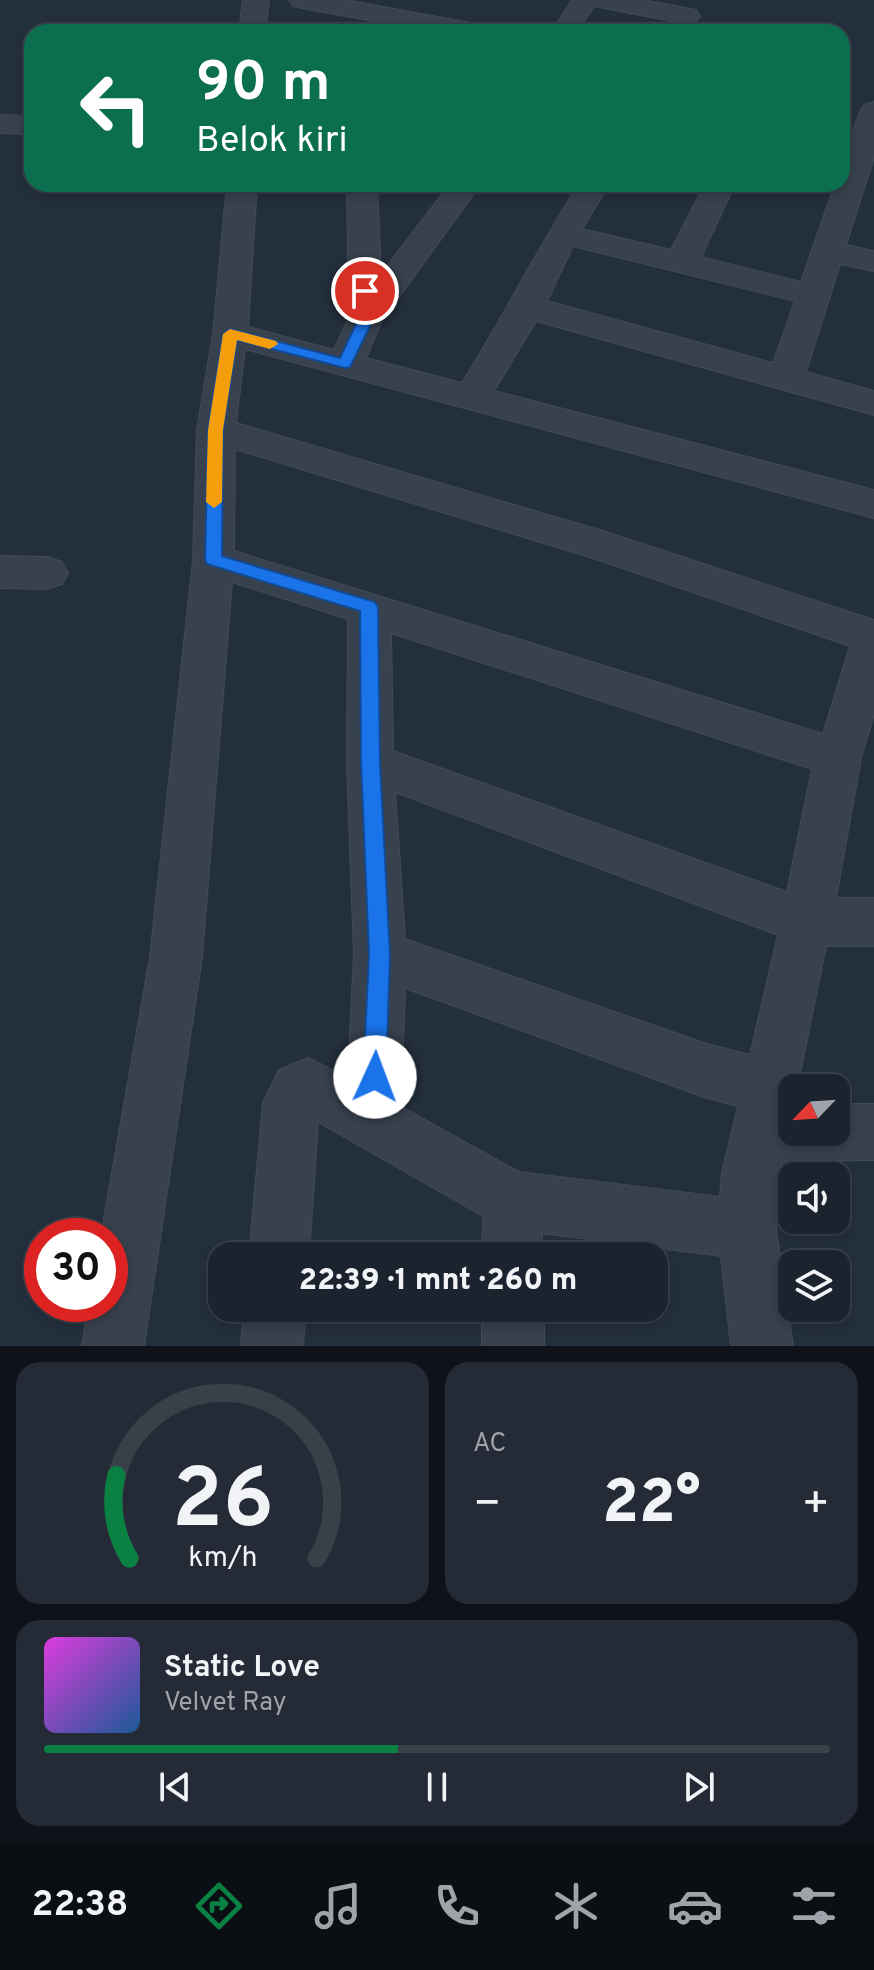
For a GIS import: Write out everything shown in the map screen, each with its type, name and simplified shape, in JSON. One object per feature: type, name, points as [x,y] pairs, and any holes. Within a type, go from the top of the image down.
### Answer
[{"type":"street","points":[[253,24],[256,0]]},
{"type":"street","points":[[302,0],[432,24]]},
{"type":"street","points":[[569,24],[585,0]]},
{"type":"street","points":[[600,0],[687,16]]},
{"type":"street","points":[[850,106],[874,111],[850,184]]},
{"type":"street","points":[[0,124],[24,125]]},
{"type":"street","points":[[113,1346],[176,957],[213,560],[216,430],[230,334],[241,192]]},
{"type":"street","points":[[362,192],[366,318]]},
{"type":"street","points":[[345,364],[366,318],[460,192]]},
{"type":"street","points":[[472,397],[527,307],[563,234],[589,192]]},
{"type":"street","points":[[681,264],[716,192]]},
{"type":"street","points":[[786,379],[847,192]]},
{"type":"street","points":[[563,234],[813,295]]},
{"type":"street","points":[[828,251],[874,261]]},
{"type":"street","points":[[527,307],[874,403]]},
{"type":"street","points":[[230,334],[874,504]]},
{"type":"street","points":[[216,430],[606,547],[874,638],[838,758],[751,1173],[747,1230],[762,1346]]},
{"type":"street","points":[[213,560],[838,758]]},
{"type":"street","points":[[0,572],[47,573]]},
{"type":"street","points":[[369,607],[370,763],[380,955],[375,1077]]},
{"type":"street","points":[[370,763],[806,922],[874,922]]},
{"type":"street","points":[[380,955],[707,1071],[764,1110],[874,1132]]},
{"type":"street","points":[[280,1242],[291,1103],[294,1094],[303,1086],[512,1200],[747,1230]]},
{"type":"street","points":[[512,1200],[512,1242]]},
{"type":"street","points":[[272,1346],[274,1322]]},
{"type":"street","points":[[513,1322],[513,1346]]},
{"type":"slow traffic","points":[[214,502],[216,430],[230,334],[270,344]]},
{"type":"route","points":[[365,291],[366,318],[345,364],[230,334],[216,430],[213,560],[369,607],[370,763],[380,955],[375,1077]]}]
